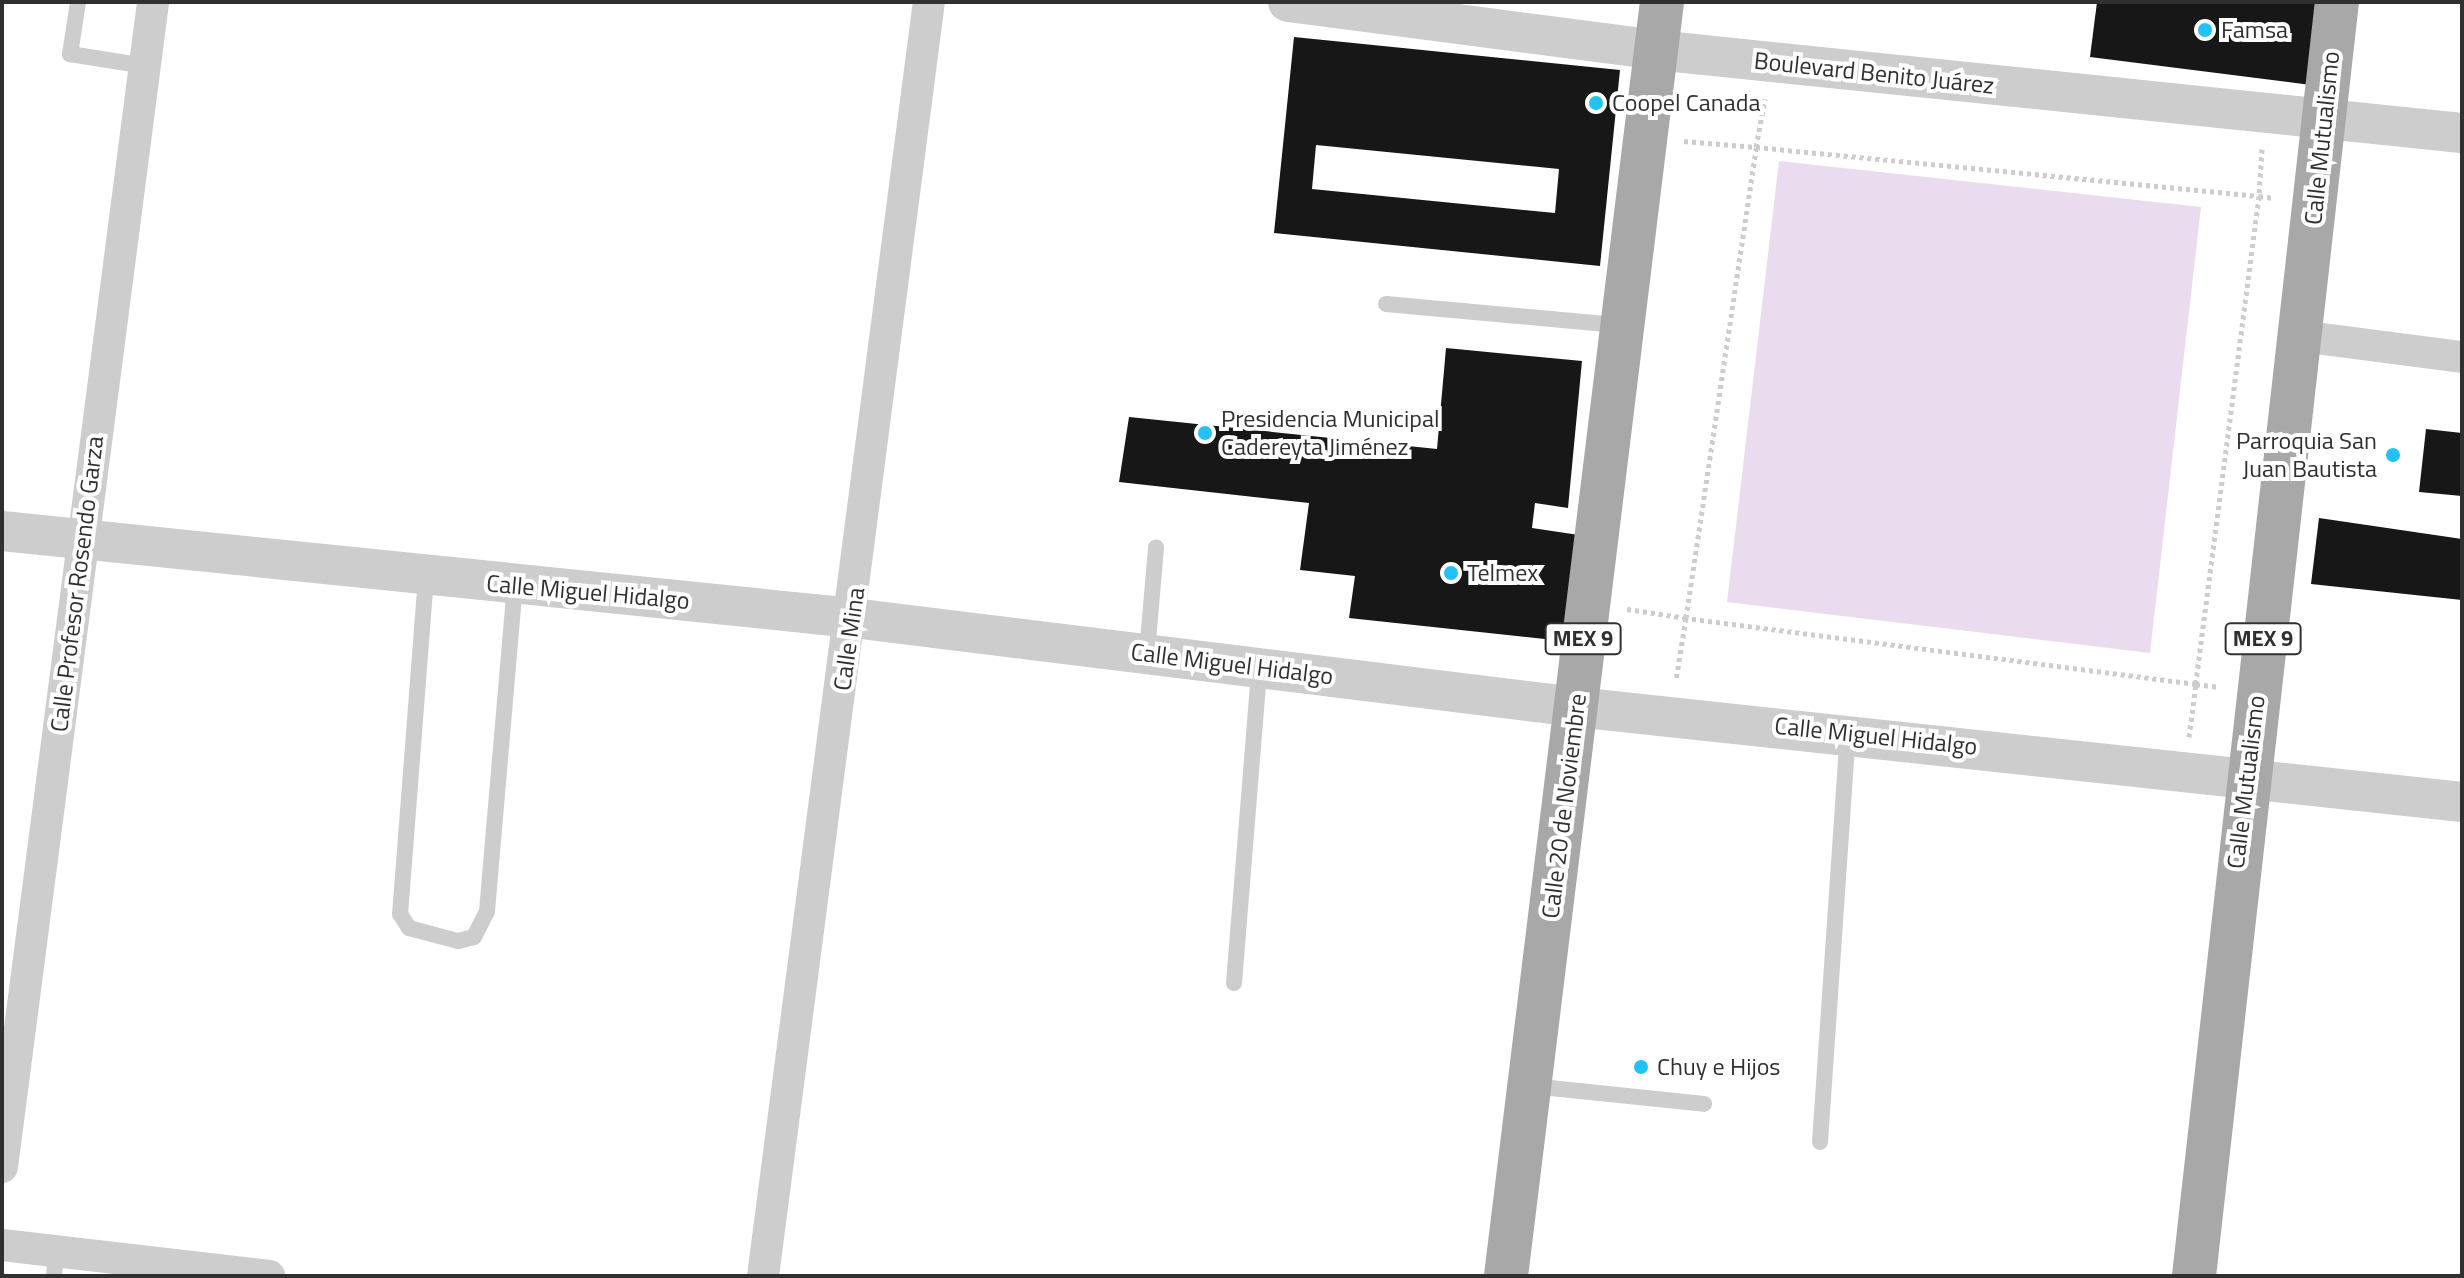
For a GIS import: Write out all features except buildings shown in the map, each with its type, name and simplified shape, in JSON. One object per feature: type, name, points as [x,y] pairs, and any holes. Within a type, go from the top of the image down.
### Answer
[{"type":"main road","name":"Calle 20 de Noviembre","points":[[1506,1276],[1643,137],[1662,2]]},
{"type":"main road","name":"Calle Mutualismo","points":[[2194,1276],[2245,777],[2300,336],[2337,2]]},
{"type":"street","name":"Calle Profesor Rosendo Garza","points":[[2,1167],[153,2]]},
{"type":"street","name":"Calle Mina","points":[[763,1276],[853,618],[929,2]]},
{"type":"street","name":"Boulevard Benito Juárez","points":[[1288,2],[1771,63],[2462,133]]},
{"type":"street","points":[[2300,336],[2462,357]]},
{"type":"street","name":"Calle Miguel Hidalgo","points":[[2,531],[426,577],[853,618],[1576,707],[1670,714],[2185,769],[2462,802]]},
{"type":"street","points":[[2,1245],[55,1264],[269,1276]]},
{"type":"lane","points":[[78,2],[70,54],[145,66]]},
{"type":"lane","points":[[1386,304],[1620,325]]},
{"type":"lane","points":[[1147,654],[1156,547]]},
{"type":"lane","points":[[426,577],[400,914],[409,928],[458,941],[474,937],[487,911],[515,585]]},
{"type":"lane","points":[[1234,983],[1259,668]]},
{"type":"lane","points":[[1820,1142],[1849,733]]},
{"type":"lane","points":[[1529,1086],[1704,1104]]},
{"type":"path","points":[[1670,714],[1771,63]]},
{"type":"path","points":[[1643,137],[2259,196],[2185,769]]},
{"type":"path","points":[[1587,602],[1686,618],[2196,684]]},
{"type":"shaded area","points":[[1779,161],[2201,207],[2150,653],[1727,602]]},
{"type":"place","name":"Famsa","points":[[2205,30]]},
{"type":"place","name":"Coopel Canada","points":[[1596,103]]},
{"type":"place","name":"Presidencia Municipal Cadereyta Jiménez","points":[[1205,433]]},
{"type":"place","name":"Parroquia San Juan Bautista","points":[[2393,455]]},
{"type":"place","name":"Telmex","points":[[1451,573]]},
{"type":"place","name":"Chuy e Hijos","points":[[1641,1067]]}]
